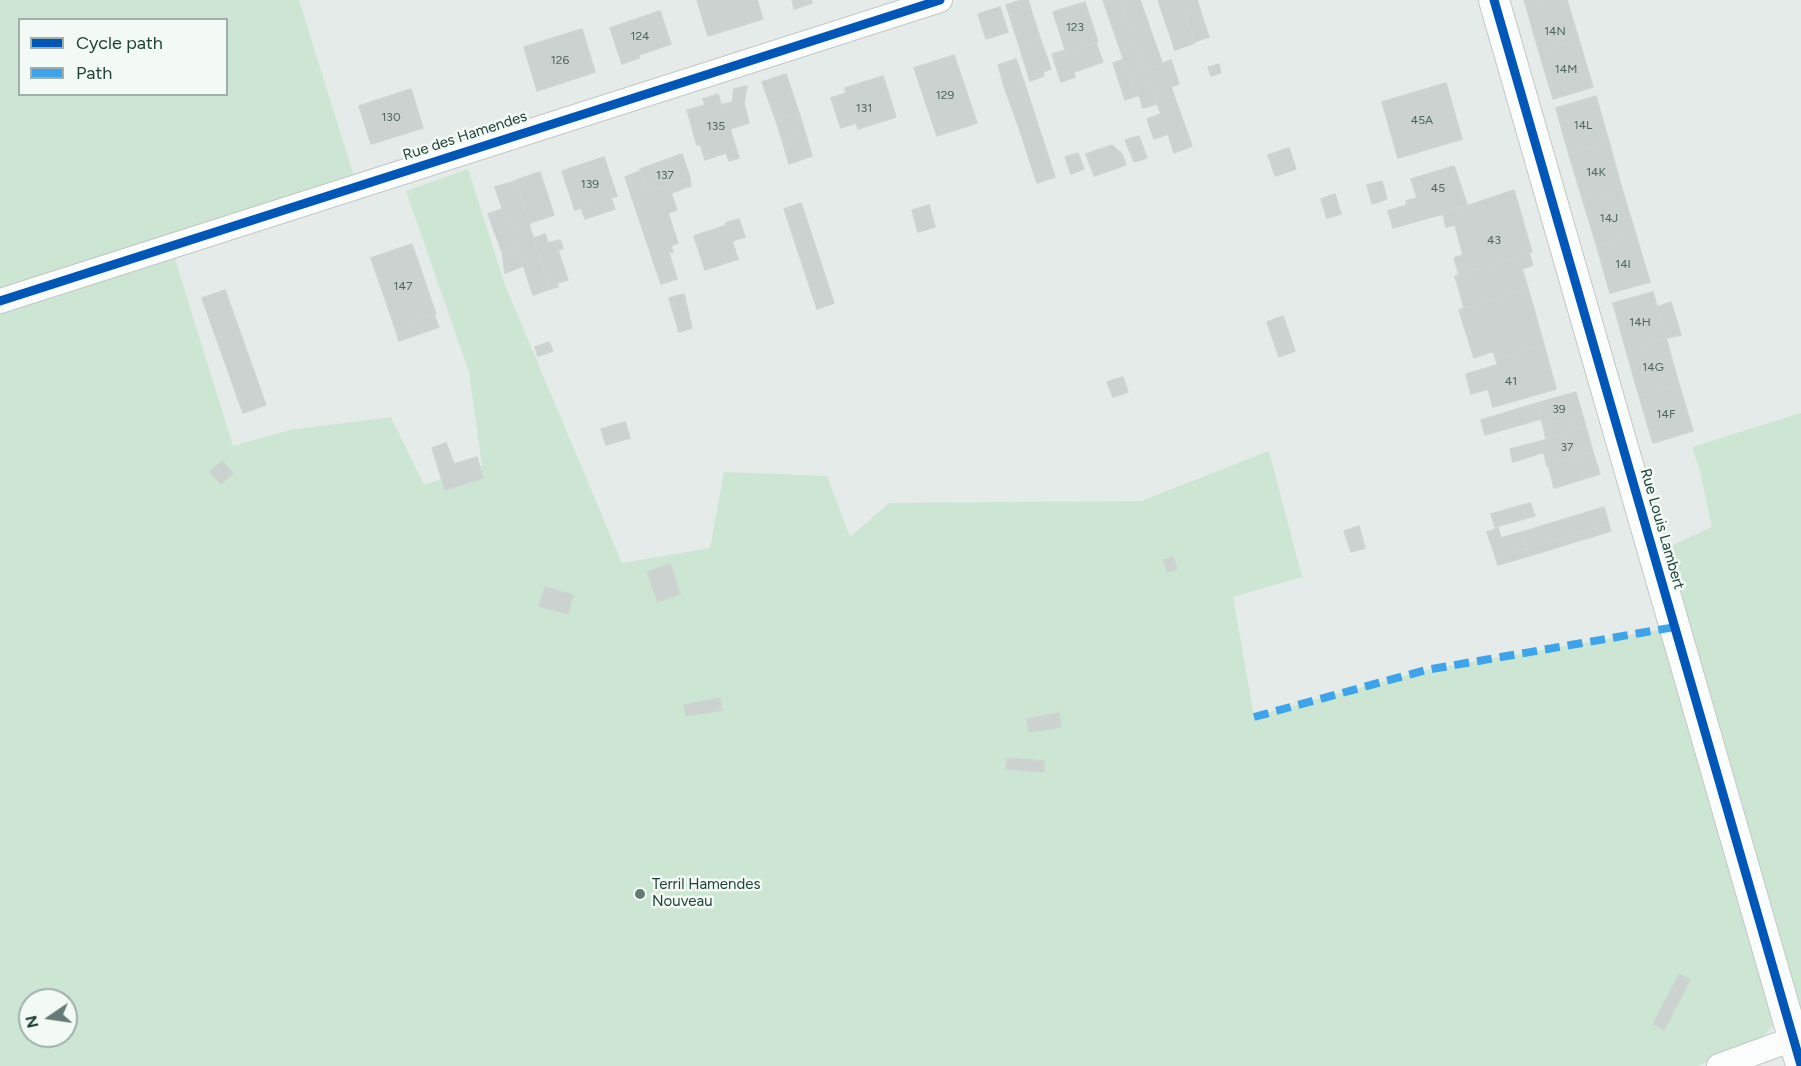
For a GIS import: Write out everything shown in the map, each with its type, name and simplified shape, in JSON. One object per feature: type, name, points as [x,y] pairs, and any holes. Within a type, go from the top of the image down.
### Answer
[{"type":"street","name":"Rue des Hamendes","points":[[0,301],[940,0]]},
{"type":"street","name":"Rue Louis Lambert","points":[[1494,0],[1797,1052]]},
{"type":"street","points":[[1719,1066],[1797,1052]]},
{"type":"green space","points":[[0,0],[299,0],[357,186],[111,266],[175,259],[233,446],[290,430],[391,417],[424,485],[482,466],[469,372],[406,191],[468,169],[505,285],[622,563],[710,548],[724,472],[827,476],[850,537],[889,503],[1141,501],[1269,451],[1302,577],[1233,597],[1254,716],[1426,670],[1675,627],[1664,549],[1712,527],[1700,471],[1692,447],[1801,413],[1801,1027],[1793,1000],[1759,1042],[1697,1066],[0,1066]]},
{"type":"building","points":[[697,0],[757,0],[763,19],[708,36]]},
{"type":"building","points":[[792,0],[811,0],[812,3],[794,9]]},
{"type":"building","points":[[1028,0],[1040,38],[1019,45],[1006,5]]},
{"type":"building","points":[[1103,0],[1121,0],[1150,85],[1134,90]]},
{"type":"building","points":[[1121,0],[1140,0],[1163,65],[1145,71]]},
{"type":"building","points":[[1158,0],[1180,0],[1195,43],[1175,50]]},
{"type":"building","points":[[1180,0],[1197,0],[1209,37],[1194,42]]},
{"type":"building","points":[[1524,0],[1546,0],[1526,6]]},
{"type":"building","points":[[1546,0],[1567,0],[1579,40],[1539,52],[1526,6]]},
{"type":"building","points":[[1085,2],[1098,42],[1066,52],[1053,12]]},
{"type":"building","points":[[1000,7],[1008,32],[986,39],[978,14]]},
{"type":"building","points":[[660,11],[671,44],[639,55],[639,58],[622,64],[610,28]]},
{"type":"building","points":[[582,29],[595,72],[537,91],[524,47]]},
{"type":"building","points":[[1040,38],[1051,69],[1043,72],[1044,76],[1030,81],[1019,45]]},
{"type":"building","points":[[1579,40],[1593,87],[1553,99],[1539,52]]},
{"type":"building","points":[[1096,43],[1103,62],[1074,72],[1075,77],[1061,82],[1052,54]]},
{"type":"building","points":[[954,55],[977,123],[937,136],[914,68]]},
{"type":"building","points":[[1016,59],[1023,79],[1004,86],[998,65]]},
{"type":"building","points":[[1124,59],[1134,90],[1150,85],[1157,104],[1143,108],[1139,95],[1125,100],[1113,63]]},
{"type":"building","points":[[1171,60],[1179,84],[1171,87],[1192,146],[1174,153],[1168,134],[1154,139],[1147,119],[1161,114],[1145,71]]},
{"type":"building","points":[[1219,64],[1221,73],[1211,76],[1208,67]]},
{"type":"building","points":[[786,74],[799,113],[776,121],[762,82]]},
{"type":"building","points":[[883,76],[896,117],[858,129],[856,123],[841,128],[831,98],[846,93],[845,88]]},
{"type":"building","points":[[1023,79],[1038,125],[1020,131],[1004,86]]},
{"type":"building","points":[[1446,83],[1462,139],[1398,158],[1382,102]]},
{"type":"building","points":[[747,86],[744,103],[749,123],[730,129],[739,158],[729,161],[726,153],[705,160],[700,144],[697,145],[687,110],[705,105],[703,99],[718,94],[721,105],[732,102],[734,89]]},
{"type":"building","points":[[411,89],[423,128],[371,144],[359,106]]},
{"type":"building","points":[[1596,96],[1609,142],[1569,155],[1556,108]]},
{"type":"building","points":[[799,113],[805,132],[782,140],[776,121]]},
{"type":"building","points":[[1038,125],[1055,177],[1037,183],[1020,131]]},
{"type":"building","points":[[805,132],[812,156],[789,164],[782,140]]},
{"type":"building","points":[[1139,136],[1147,158],[1134,162],[1125,140]]},
{"type":"building","points":[[1609,142],[1622,189],[1583,201],[1569,155]]},
{"type":"building","points":[[1112,145],[1122,154],[1126,165],[1094,176],[1086,154]]},
{"type":"building","points":[[1289,148],[1296,169],[1275,176],[1268,155]]},
{"type":"building","points":[[1078,153],[1084,169],[1071,174],[1065,157]]},
{"type":"building","points":[[682,154],[690,178],[648,193],[640,169]]},
{"type":"building","points":[[604,157],[617,196],[575,210],[562,171]]},
{"type":"building","points":[[1454,166],[1467,204],[1443,214],[1393,228],[1388,211],[1407,205],[1406,201],[1417,198],[1411,179]]},
{"type":"building","points":[[640,171],[648,193],[690,178],[691,186],[671,193],[677,210],[668,213],[678,243],[671,246],[673,252],[669,253],[677,279],[661,284],[625,177]]},
{"type":"building","points":[[540,172],[554,215],[530,223],[516,180]]},
{"type":"building","points":[[516,181],[530,225],[510,232],[495,187]]},
{"type":"building","points":[[1382,181],[1387,199],[1372,204],[1367,185]]},
{"type":"building","points":[[1622,189],[1636,235],[1597,247],[1583,201]]},
{"type":"building","points":[[1514,190],[1532,252],[1459,275],[1454,258],[1463,255],[1455,225],[1446,227],[1443,214]]},
{"type":"building","points":[[1335,194],[1341,214],[1327,218],[1321,199]]},
{"type":"building","points":[[611,198],[615,209],[585,219],[581,208]]},
{"type":"building","points":[[801,203],[834,303],[817,309],[784,209]]},
{"type":"building","points":[[929,205],[935,227],[918,232],[912,210]]},
{"type":"building","points":[[502,209],[510,232],[529,225],[550,289],[533,295],[517,246],[502,252],[488,214]]},
{"type":"building","points":[[739,219],[745,237],[732,241],[726,223]]},
{"type":"building","points":[[727,225],[738,259],[705,270],[694,236]]},
{"type":"building","points":[[545,234],[548,243],[560,240],[563,248],[558,250],[568,280],[557,283],[558,287],[550,289],[534,238]]},
{"type":"building","points":[[1636,235],[1650,282],[1610,293],[1597,247]]},
{"type":"building","points":[[412,244],[436,314],[395,328],[371,258]]},
{"type":"building","points":[[517,246],[523,266],[505,273],[502,252]]},
{"type":"building","points":[[1529,253],[1533,265],[1522,269],[1528,288],[1464,308],[1455,276]]},
{"type":"building","points":[[1528,288],[1544,345],[1496,359],[1493,351],[1474,358],[1459,310]]},
{"type":"building","points":[[225,290],[266,405],[243,413],[202,298]]},
{"type":"building","points":[[1653,292],[1666,338],[1626,350],[1613,303]]},
{"type":"building","points":[[684,294],[692,328],[679,332],[669,298]]},
{"type":"building","points":[[1671,302],[1681,335],[1666,338],[1657,307]]},
{"type":"building","points":[[434,315],[439,327],[399,341],[395,328]]},
{"type":"building","points":[[1283,316],[1295,351],[1279,357],[1267,322]]},
{"type":"building","points":[[1666,338],[1679,384],[1639,396],[1626,350]]},
{"type":"building","points":[[549,342],[553,351],[538,356],[535,347]]},
{"type":"building","points":[[1544,345],[1556,389],[1493,407],[1488,389],[1471,394],[1466,374],[1497,365],[1496,359]]},
{"type":"building","points":[[1123,377],[1128,392],[1113,397],[1107,382]]},
{"type":"building","points":[[1679,384],[1693,431],[1653,443],[1639,396]]},
{"type":"building","points":[[1576,392],[1582,414],[1543,425],[1537,403]]},
{"type":"building","points":[[1537,403],[1541,419],[1485,435],[1481,420]]},
{"type":"building","points":[[1582,414],[1586,427],[1546,439],[1543,425]]},
{"type":"building","points":[[625,422],[630,438],[606,445],[601,429]]},
{"type":"building","points":[[1586,427],[1593,452],[1547,466],[1541,441]]},
{"type":"building","points":[[1541,441],[1544,452],[1513,462],[1510,449]]},
{"type":"building","points":[[446,443],[454,464],[477,457],[483,478],[445,490],[432,448]]},
{"type":"building","points":[[1593,452],[1600,474],[1554,488],[1548,465]]},
{"type":"building","points":[[222,461],[233,473],[221,484],[210,472]]},
{"type":"building","points":[[1530,503],[1535,516],[1495,527],[1491,514]]},
{"type":"building","points":[[1604,507],[1609,524],[1527,548],[1522,532]]},
{"type":"building","points":[[1609,524],[1611,531],[1529,556],[1527,548]]},
{"type":"building","points":[[1359,526],[1365,548],[1351,552],[1344,531]]},
{"type":"building","points":[[1498,528],[1501,538],[1522,532],[1527,548],[1496,559],[1487,532]]},
{"type":"building","points":[[1527,548],[1529,556],[1498,565],[1496,559]]},
{"type":"building","points":[[1173,557],[1177,569],[1167,572],[1164,560]]},
{"type":"building","points":[[670,564],[680,594],[658,602],[647,572]]},
{"type":"building","points":[[545,587],[573,595],[568,614],[539,606]]},
{"type":"building","points":[[720,698],[722,710],[686,716],[684,705]]},
{"type":"building","points":[[1059,713],[1061,727],[1029,732],[1027,719]]},
{"type":"building","points":[[1007,758],[1044,761],[1044,772],[1006,769]]},
{"type":"building","points":[[1679,974],[1690,980],[1664,1030],[1653,1024]]},
{"type":"marked path","points":[[1254,717],[1426,670],[1675,627]]},
{"type":"cycle path","points":[[0,301],[940,0]]},
{"type":"cycle path","points":[[1494,0],[1801,1065]]},
{"type":"place","name":"Terril Hamendes Nouveau","points":[[640,894]]}]
